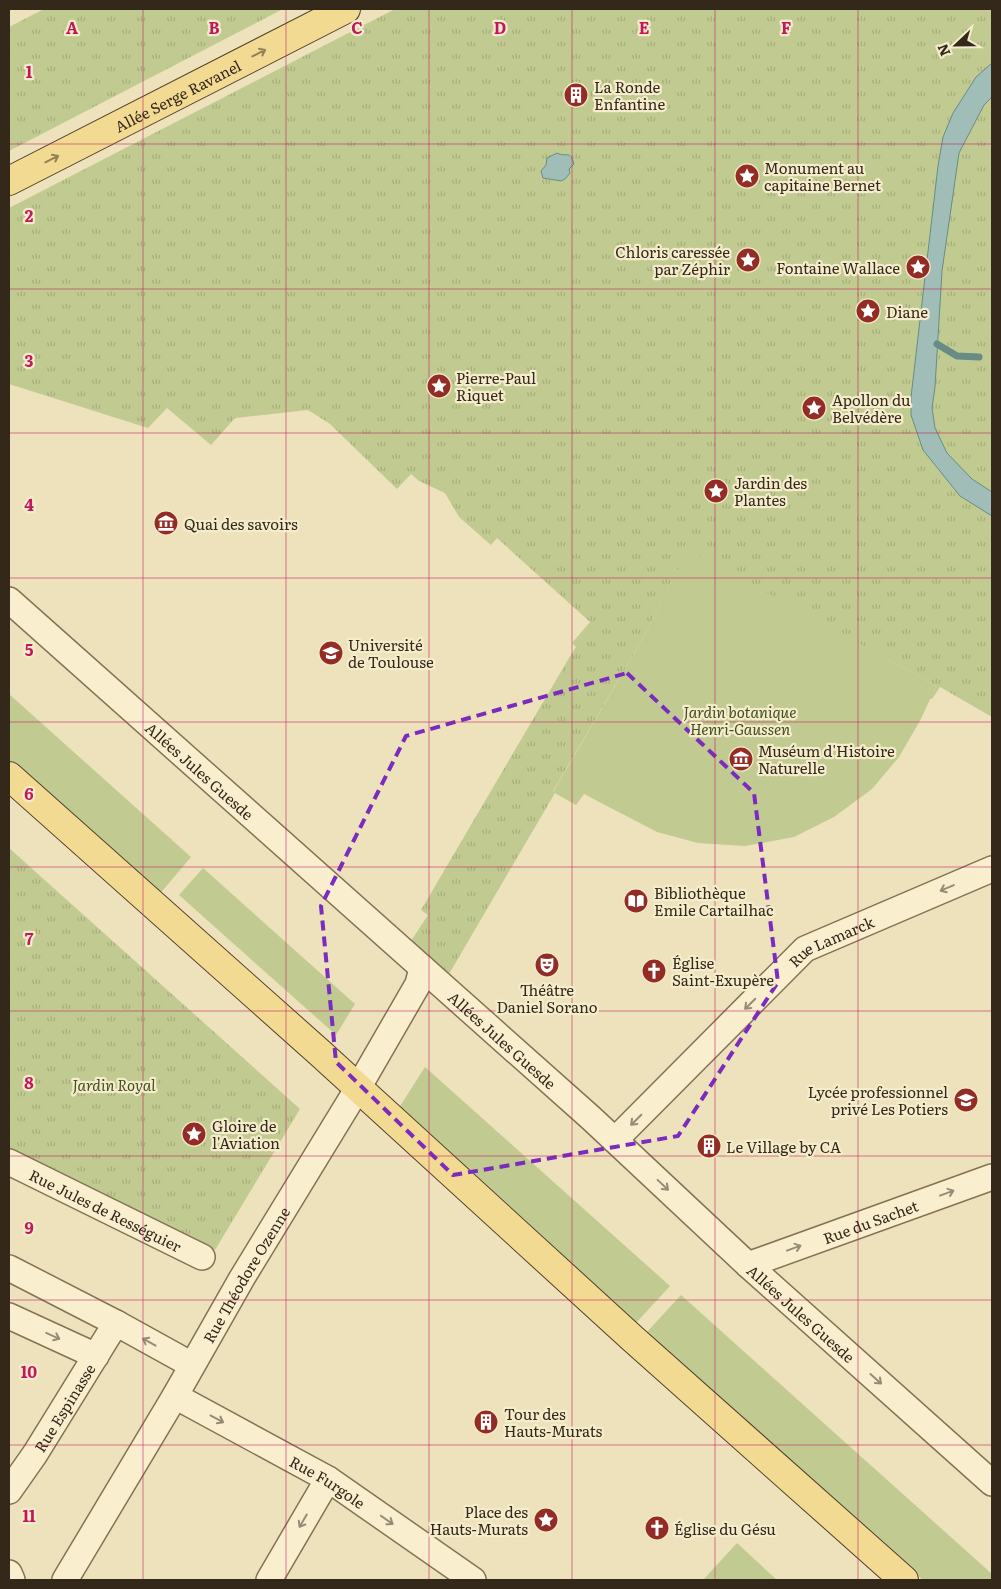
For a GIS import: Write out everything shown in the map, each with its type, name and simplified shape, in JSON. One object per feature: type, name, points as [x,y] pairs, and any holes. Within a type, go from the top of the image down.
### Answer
[{"type":"main road","name":"Allée Serge Ravanel","points":[[9,181],[346,9]]},
{"type":"main road","points":[[9,776],[358,1088],[632,1338],[904,1580]]},
{"type":"street","name":"Allées Jules Guesde","points":[[9,600],[615,1140],[748,1265],[992,1483]]},
{"type":"street","name":"Rue Lamarck","points":[[615,1140],[805,949],[992,869]]},
{"type":"street","name":"Rue Théodore Ozenne","points":[[65,1580],[175,1396],[242,1278],[358,1088],[418,984],[422,968]]},
{"type":"street","name":"Rue Jules de Rességuier","points":[[9,1162],[202,1258]]},
{"type":"street","name":"Rue du Sachet","points":[[748,1265],[992,1176]]},
{"type":"street","points":[[9,1268],[116,1323],[192,1365]]},
{"type":"street","points":[[9,1316],[96,1356]]},
{"type":"street","name":"Rue Espinasse","points":[[9,1491],[35,1454],[116,1323]]},
{"type":"street","name":"Rue Furgole","points":[[175,1396],[328,1479],[473,1580]]},
{"type":"street","points":[[269,1580],[328,1479]]},
{"type":"street","points":[[9,1573],[12,1580]]},
{"type":"highlighted area","points":[[627,673],[754,793],[778,982],[678,1136],[453,1175],[336,1062],[321,906],[406,736]]},
{"type":"green space","points":[[44,9],[283,9],[9,151],[9,27]]},
{"type":"green space","name":"Jardin des Plantes","points":[[395,9],[992,9],[992,717],[940,687],[932,699],[929,698],[936,686],[688,549],[643,638],[449,974],[411,941],[428,915],[421,910],[576,647],[572,643],[590,622],[497,538],[491,545],[459,517],[445,493],[419,481],[411,474],[397,489],[330,424],[308,410],[235,418],[211,445],[167,408],[148,428],[9,384],[9,208]]},
{"type":"green space","name":"Jardin botanique Henri-Gaussen","points":[[688,548],[936,686],[921,719],[899,757],[872,789],[834,817],[794,837],[745,846],[698,843],[657,832],[584,794],[576,805],[553,792],[643,638]]},
{"type":"green space","points":[[9,694],[191,857],[158,896],[9,761]]},
{"type":"green space","name":"Jardin Royal","points":[[9,848],[300,1109],[215,1250],[9,1150]]},
{"type":"green space","points":[[203,868],[355,1004],[336,1035],[179,895]]},
{"type":"green space","points":[[425,1067],[670,1286],[635,1324],[397,1111]]},
{"type":"green space","points":[[681,1295],[992,1574],[992,1580],[923,1580],[646,1333]]},
{"type":"green space","points":[[737,1543],[777,1580],[703,1580]]},
{"type":"water","points":[[992,63],[992,97],[984,105],[959,153],[942,271],[932,408],[935,428],[947,453],[972,479],[992,492],[992,516],[960,496],[923,450],[911,415],[911,397],[943,137],[953,113],[976,77]]},
{"type":"water","points":[[557,153],[571,157],[574,164],[569,169],[570,173],[561,181],[543,178],[541,171],[546,165],[547,158]]},
{"type":"waterway","points":[[937,344],[957,356],[979,357]]},
{"type":"place","name":"La Ronde Enfantine","points":[[576,95]]},
{"type":"place","name":"Monument au capitaine Bernet","points":[[747,176]]},
{"type":"place","name":"Chloris caressée par Zéphir","points":[[748,260]]},
{"type":"place","name":"Fontaine Wallace","points":[[918,267]]},
{"type":"place","name":"Diane","points":[[868,311]]},
{"type":"place","name":"Pierre-Paul Riquet","points":[[439,386]]},
{"type":"place","name":"Apollon du Belvédère","points":[[814,408]]},
{"type":"place","name":"Jardin des Plantes","points":[[716,491]]},
{"type":"place","name":"Quai des savoirs","points":[[166,523]]},
{"type":"place","name":"Université de Toulouse","points":[[331,653]]},
{"type":"place","name":"Muséum d'Histoire Naturelle","points":[[741,759]]},
{"type":"place","name":"Bibliothèque Emile Cartailhac","points":[[636,901]]},
{"type":"place","name":"Théâtre Daniel Sorano","points":[[547,965]]},
{"type":"place","name":"Église Saint-Exupère","points":[[654,971]]},
{"type":"place","name":"Lycée professionnel privé Les Potiers","points":[[966,1100]]},
{"type":"place","name":"Gloire de l'Aviation","points":[[194,1134]]},
{"type":"place","name":"Le Village by CA","points":[[709,1146]]},
{"type":"place","name":"Tour des Hauts-Murats","points":[[486,1422]]},
{"type":"place","name":"Place des Hauts-Murats","points":[[546,1520]]},
{"type":"place","name":"Église du Gésu","points":[[657,1528]]}]
